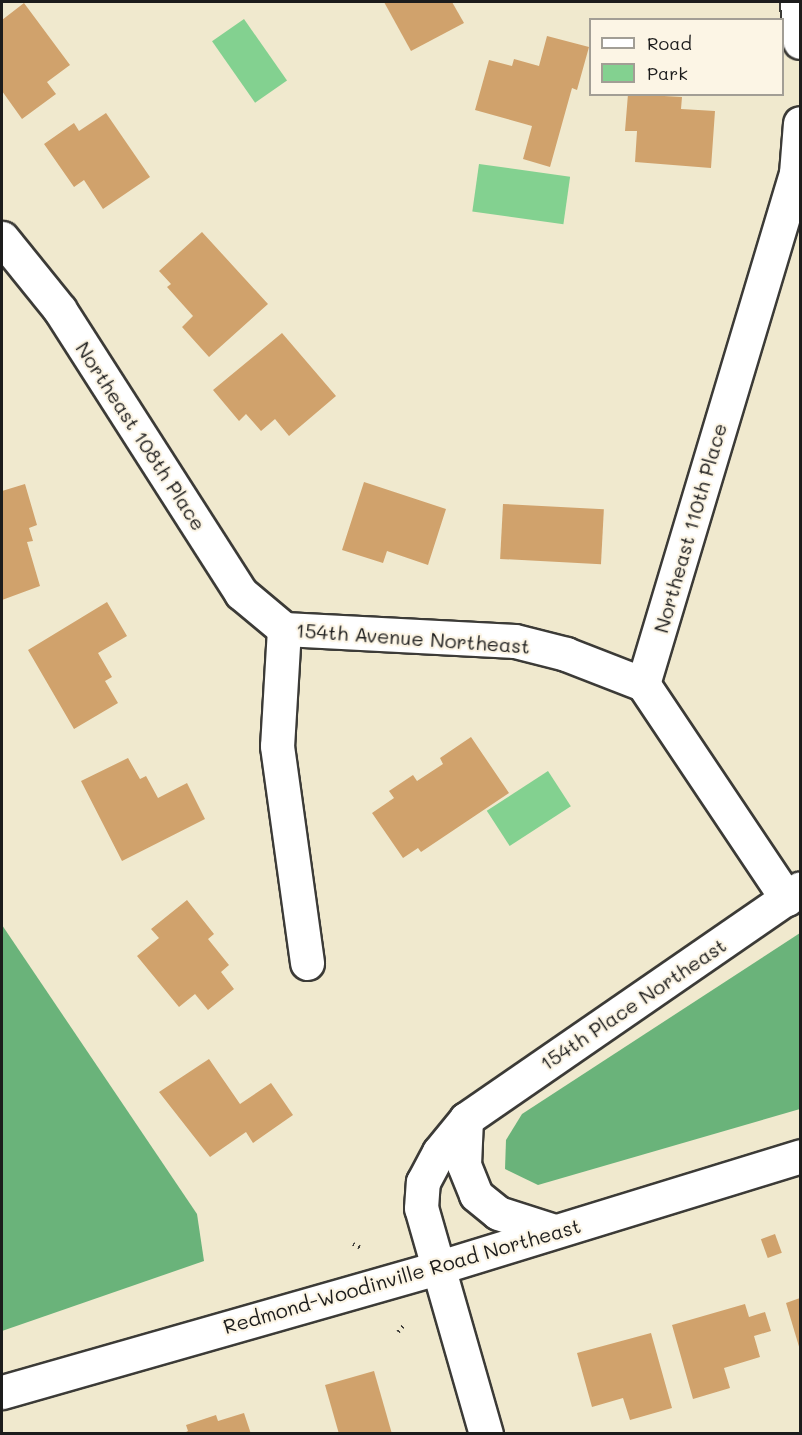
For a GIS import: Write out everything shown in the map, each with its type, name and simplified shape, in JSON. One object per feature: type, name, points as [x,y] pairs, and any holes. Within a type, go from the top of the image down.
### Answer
[{"type":"street","name":"Northeast 110th Place","points":[[644,684],[796,173],[801,123]]},
{"type":"street","name":"Northeast 108th Place","points":[[2,238],[60,310],[241,593],[284,628]]},
{"type":"street","name":"154th Avenue Northeast","points":[[284,628],[515,641],[566,654],[644,684]]},
{"type":"street","points":[[284,628],[277,746],[307,963]]},
{"type":"street","points":[[644,684],[794,894]]},
{"type":"street","name":"154th Place Northeast","points":[[486,1434],[421,1208],[423,1182],[439,1152],[466,1119],[794,894]]},
{"type":"street","points":[[466,1119],[464,1165],[476,1195],[498,1214],[554,1231]]},
{"type":"street","name":"Redmond-Woodinville Road Northeast","points":[[2,1392],[437,1268],[801,1156]]},
{"type":"path","points":[[353,1244],[361,1248]]},
{"type":"path","points":[[399,1332],[405,1324]]},
{"type":"green space","points":[[244,19],[287,80],[255,103],[212,41]]},
{"type":"green space","points":[[479,164],[570,177],[563,224],[472,212]]},
{"type":"green space","points":[[548,771],[571,806],[510,846],[487,811]]},
{"type":"green space","points":[[2,925],[197,1214],[204,1261],[2,1331]]},
{"type":"green space","points":[[800,933],[800,1109],[538,1185],[505,1169],[506,1140],[522,1114]]},
{"type":"building","points":[[384,2],[452,2],[464,23],[411,51]]},
{"type":"building","points":[[24,3],[70,65],[47,82],[56,94],[22,119],[2,91],[2,20]]},
{"type":"building","points":[[547,36],[589,47],[577,90],[572,88],[550,167],[523,159],[532,126],[475,110],[489,60],[512,66],[514,59],[539,66]]},
{"type":"building","points":[[628,96],[682,97],[681,109],[715,111],[711,168],[635,162],[637,131],[625,131]]},
{"type":"building","points":[[106,113],[150,177],[103,209],[84,180],[74,187],[44,144],[74,123],[79,131]]},
{"type":"building","points":[[202,232],[268,304],[209,357],[182,327],[193,316],[167,287],[171,284],[159,271]]},
{"type":"building","points":[[282,333],[336,396],[289,436],[275,419],[261,431],[246,414],[239,421],[213,390]]},
{"type":"building","points":[[364,482],[446,509],[428,565],[387,551],[383,563],[342,550]]},
{"type":"building","points":[[25,484],[37,525],[29,528],[33,541],[27,542],[40,586],[2,600],[2,491]]},
{"type":"building","points":[[503,504],[604,509],[601,564],[500,559]]},
{"type":"building","points":[[107,602],[127,636],[98,653],[112,677],[105,681],[118,703],[74,729],[28,650]]},
{"type":"building","points":[[471,737],[509,793],[421,852],[418,848],[403,858],[372,813],[394,798],[389,791],[413,775],[417,781],[443,764],[440,758]]},
{"type":"building","points":[[128,758],[140,779],[146,776],[158,798],[187,783],[205,819],[122,861],[81,781]]},
{"type":"building","points":[[187,900],[214,934],[208,939],[229,965],[221,972],[234,989],[208,1010],[195,994],[179,1007],[137,956],[159,938],[151,929]]},
{"type":"building","points":[[209,1059],[240,1104],[271,1083],[293,1115],[253,1143],[246,1132],[210,1157],[159,1092]]},
{"type":"building","points":[[775,1234],[782,1253],[768,1258],[761,1239]]},
{"type":"building","points":[[800,1298],[800,1350],[786,1303]]},
{"type":"building","points":[[745,1304],[749,1317],[765,1312],[771,1331],[754,1336],[760,1357],[724,1368],[730,1388],[693,1399],[672,1325]]},
{"type":"building","points":[[651,1333],[672,1408],[630,1420],[623,1398],[592,1407],[577,1353]]},
{"type":"building","points":[[374,1371],[392,1434],[339,1434],[325,1385]]},
{"type":"building","points":[[244,1413],[251,1434],[182,1434],[188,1431],[186,1425],[216,1415],[218,1421]]}]
